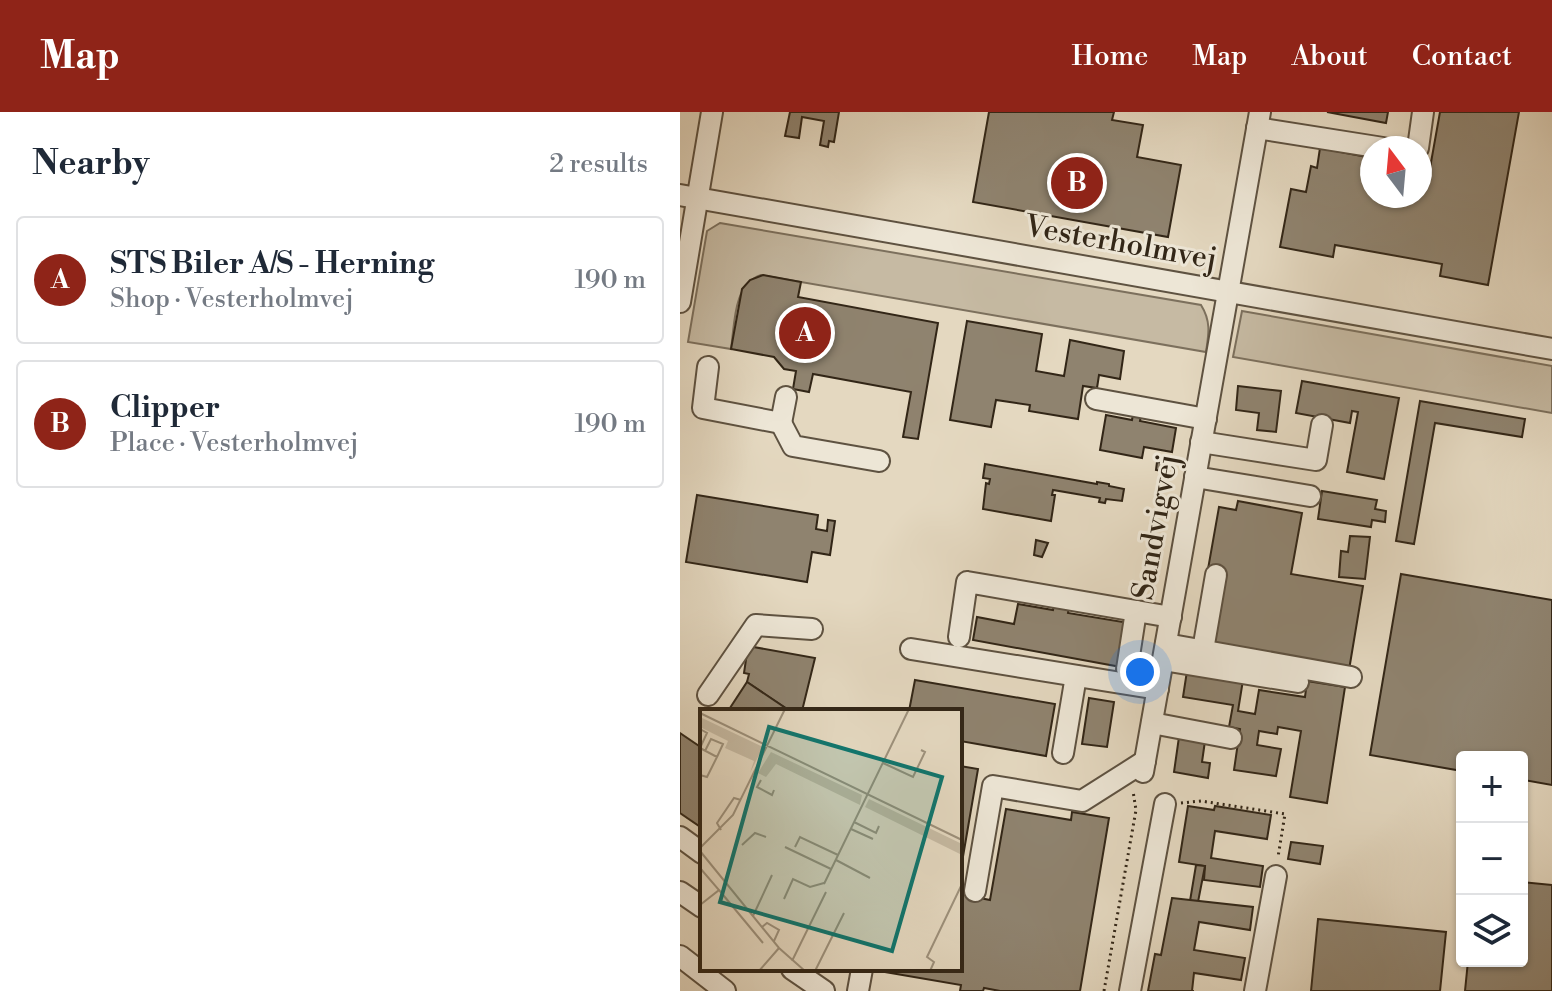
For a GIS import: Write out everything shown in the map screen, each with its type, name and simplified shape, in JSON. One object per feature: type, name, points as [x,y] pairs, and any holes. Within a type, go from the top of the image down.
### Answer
[{"type":"street","points":[[680,302],[689,197],[712,112]]},
{"type":"street","points":[[1420,136],[1423,112]]},
{"type":"street","points":[[1258,120],[1360,143]]},
{"type":"street","name":"Sandvigvej","points":[[1144,766],[1258,120]]},
{"type":"street","name":"Vesterholmvej","points":[[689,197],[1552,349]]},
{"type":"street","points":[[708,367],[703,408],[781,423]]},
{"type":"street","points":[[786,397],[781,423],[793,446],[879,461]]},
{"type":"street","points":[[1096,399],[1206,419]]},
{"type":"street","points":[[1201,442],[1316,460],[1322,425]]},
{"type":"street","points":[[1195,477],[1310,496]]},
{"type":"street","points":[[1203,650],[1216,575]]},
{"type":"street","points":[[959,637],[967,582],[1171,617]]},
{"type":"street","points":[[1127,669],[1136,611]]},
{"type":"street","points":[[708,695],[756,625],[812,629]]},
{"type":"street","points":[[911,649],[1158,689]]},
{"type":"street","points":[[1165,652],[1203,650],[1351,677]]},
{"type":"street","points":[[1165,652],[1298,682]]},
{"type":"street","points":[[1063,753],[1076,676]]},
{"type":"street","points":[[1152,723],[1231,738]]},
{"type":"street","points":[[975,891],[993,786],[1082,801],[1144,766]]},
{"type":"street","points":[[1130,991],[1165,804]]},
{"type":"street","points":[[681,840],[700,852]]},
{"type":"street","points":[[1255,991],[1276,876]]},
{"type":"street","points":[[680,892],[700,906]]},
{"type":"street","points":[[680,956],[725,991]]},
{"type":"street","points":[[795,971],[824,991]]},
{"type":"street","points":[[858,991],[862,971]]},
{"type":"path","points":[[1104,991],[1136,810],[1132,796],[1135,777],[1144,766]]},
{"type":"path","points":[[1165,804],[1201,801],[1285,814],[1276,876]]},
{"type":"shaded area","points":[[720,223],[1201,305],[1208,327],[1206,352],[761,275],[745,287],[740,296],[731,349],[688,342],[707,231]]},
{"type":"shaded area","points":[[1242,311],[1552,366],[1552,413],[1233,357]]},
{"type":"building","points":[[790,112],[839,112],[834,142],[829,141],[828,147],[820,145],[824,121],[802,117],[799,138],[785,136]]},
{"type":"building","points":[[989,112],[1114,112],[1112,120],[1143,125],[1137,157],[1181,165],[1168,237],[973,202]]},
{"type":"building","points":[[1327,112],[1388,112],[1386,123]]},
{"type":"building","points":[[1440,112],[1519,112],[1488,285],[1440,276],[1442,264],[1335,245],[1333,257],[1280,247],[1291,189],[1306,192],[1311,166],[1317,168],[1320,148],[1360,156],[1360,208],[1432,208],[1432,157]]},
{"type":"building","points":[[763,275],[801,282],[798,297],[938,323],[918,439],[903,437],[911,392],[813,374],[809,392],[793,389],[796,371],[784,369],[774,357],[731,349],[742,289],[750,280]]},
{"type":"building","points":[[967,321],[1042,334],[1036,371],[1064,376],[1070,340],[1124,351],[1120,379],[1099,375],[1097,388],[1083,386],[1078,419],[1029,411],[1030,405],[996,400],[991,427],[950,420]]},
{"type":"building","points":[[1302,381],[1399,398],[1384,479],[1347,472],[1358,412],[1352,411],[1350,423],[1296,413]]},
{"type":"building","points":[[1238,386],[1281,391],[1276,432],[1257,430],[1259,413],[1236,410]]},
{"type":"building","points":[[1420,401],[1525,419],[1522,437],[1435,423],[1414,544],[1396,541]]},
{"type":"building","points":[[1106,415],[1132,420],[1133,415],[1141,416],[1140,421],[1176,428],[1172,452],[1144,447],[1142,458],[1100,450]]},
{"type":"building","points":[[1157,462],[1170,464],[1168,472],[1156,470]]},
{"type":"building","points":[[985,464],[1109,484],[1124,489],[1122,501],[1106,499],[1105,503],[1099,502],[1100,498],[1053,490],[1051,521],[983,509],[986,483],[989,484],[990,479],[983,478]]},
{"type":"building","points":[[1322,491],[1377,500],[1375,509],[1386,511],[1385,522],[1372,520],[1371,527],[1318,519]]},
{"type":"building","points":[[697,495],[818,515],[816,529],[827,531],[828,520],[835,521],[830,555],[812,552],[807,582],[686,562]]},
{"type":"building","points":[[1238,501],[1302,513],[1291,574],[1363,586],[1349,670],[1210,646],[1208,569],[1219,507],[1236,510]]},
{"type":"building","points":[[1350,536],[1370,537],[1365,579],[1339,577],[1341,551],[1348,552]]},
{"type":"building","points":[[1036,540],[1048,543],[1042,557],[1034,555]]},
{"type":"building","points":[[1401,574],[1552,600],[1552,785],[1528,781],[1528,751],[1456,751],[1456,770],[1370,755]]},
{"type":"building","points":[[1018,604],[1053,610],[1054,605],[1069,607],[1068,613],[1129,623],[1121,667],[973,640],[977,617],[1014,624]]},
{"type":"building","points":[[748,646],[815,658],[802,709],[787,709],[747,682],[749,674],[744,673]]},
{"type":"building","points":[[1187,671],[1243,680],[1238,711],[1255,714],[1259,690],[1305,697],[1307,681],[1345,687],[1327,803],[1290,797],[1301,731],[1278,727],[1277,734],[1259,731],[1257,745],[1281,749],[1276,776],[1234,770],[1240,729],[1229,727],[1233,705],[1183,697]]},
{"type":"building","points":[[915,680],[1055,704],[1046,756],[962,741],[962,709],[909,709]]},
{"type":"building","points":[[747,682],[787,709],[729,709]]},
{"type":"building","points":[[1089,698],[1114,702],[1107,747],[1082,744]]},
{"type":"building","points":[[680,733],[700,747],[700,827],[680,813]]},
{"type":"building","points":[[1179,737],[1205,741],[1202,762],[1210,763],[1208,778],[1174,772]]},
{"type":"building","points":[[962,766],[978,769],[962,862]]},
{"type":"building","points":[[1188,806],[1214,810],[1215,806],[1271,815],[1267,839],[1215,831],[1211,858],[1263,866],[1260,887],[1204,880],[1205,866],[1179,862]]},
{"type":"building","points":[[1006,809],[1071,820],[1072,812],[1109,818],[1080,991],[1000,991],[984,988],[983,991],[960,991],[961,985],[879,971],[962,971],[962,894],[990,900]]},
{"type":"building","points":[[1291,842],[1323,846],[1320,864],[1288,859]]},
{"type":"building","points":[[1196,865],[1205,866],[1198,902],[1190,901]]},
{"type":"building","points":[[1528,883],[1552,885],[1552,991],[1465,991],[1467,967],[1528,967]]},
{"type":"building","points":[[1172,898],[1253,907],[1250,930],[1199,922],[1194,950],[1245,958],[1241,980],[1194,973],[1192,991],[1148,991],[1155,954],[1161,955]]},
{"type":"building","points":[[1318,919],[1446,932],[1440,991],[1311,991]]},
{"type":"place","name":"Clipper","points":[[1077,183]]},
{"type":"place","name":"STS Biler A/S - Herning","points":[[805,333]]}]
